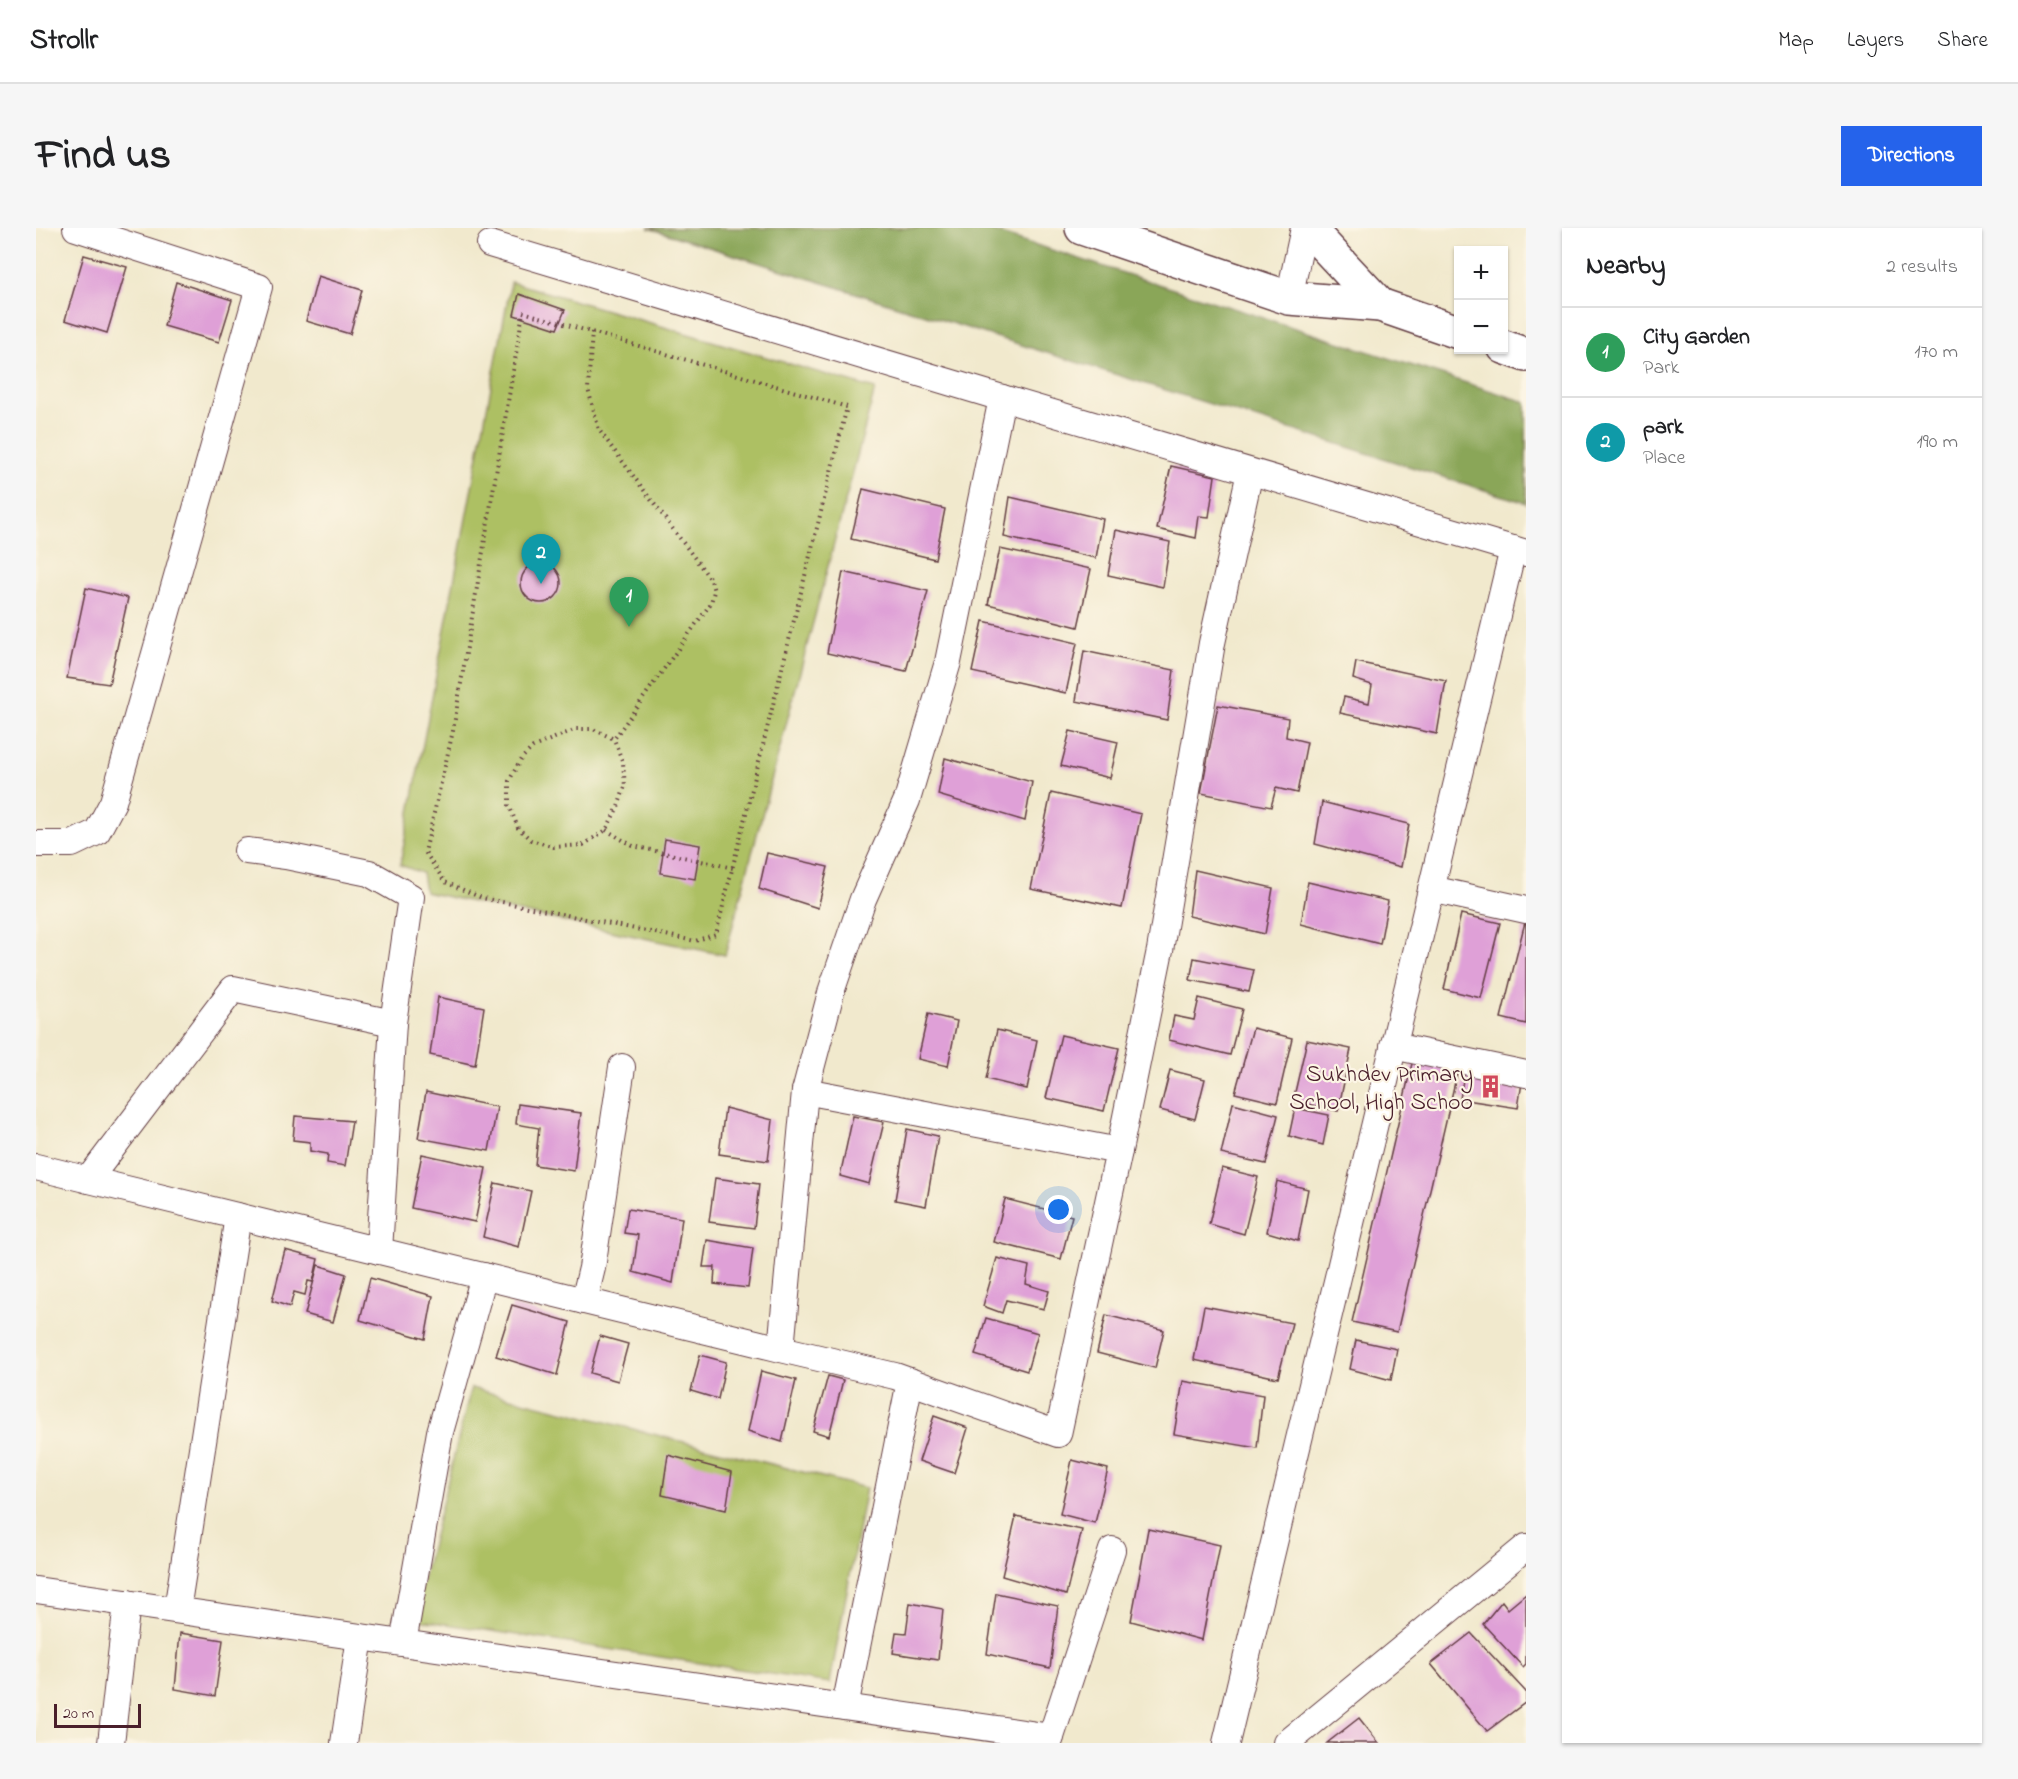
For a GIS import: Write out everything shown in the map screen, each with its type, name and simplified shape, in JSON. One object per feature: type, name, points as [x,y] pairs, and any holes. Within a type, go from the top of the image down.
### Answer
[{"type":"main road","points":[[1082,228],[1289,298],[1380,305],[1454,331]]},
{"type":"main road","points":[[1306,228],[1380,305]]},
{"type":"main road","points":[[1508,349],[1526,354]]},
{"type":"street","points":[[36,844],[72,844],[96,832],[113,802],[260,287],[76,228]]},
{"type":"street","points":[[1289,298],[1306,228]]},
{"type":"street","points":[[490,244],[1519,551],[1431,889],[1226,1743]]},
{"type":"street","points":[[781,1349],[805,1090],[832,989],[863,899],[907,800],[948,662],[1002,398]]},
{"type":"street","points":[[36,1167],[895,1376],[1058,1434],[1160,950],[1212,643],[1250,472]]},
{"type":"street","points":[[247,851],[286,856],[369,873],[411,897],[393,1023],[379,1251]]},
{"type":"street","points":[[1431,889],[1526,910]]},
{"type":"street","points":[[88,1180],[233,989],[393,1023]]},
{"type":"street","points":[[1393,1046],[1526,1074]]},
{"type":"street","points":[[584,1301],[592,1268],[622,1066]]},
{"type":"street","points":[[805,1090],[1119,1151]]},
{"type":"street","points":[[177,1610],[238,1216]]},
{"type":"street","points":[[403,1643],[440,1432],[484,1276]]},
{"type":"street","points":[[844,1707],[910,1382]]},
{"type":"street","points":[[1287,1743],[1526,1547]]},
{"type":"street","points":[[36,1590],[844,1707],[1050,1740],[1112,1550]]},
{"type":"street","points":[[111,1743],[127,1603]]},
{"type":"street","points":[[344,1743],[360,1637]]},
{"type":"path","points":[[523,312],[847,407],[733,868],[716,934],[695,941],[482,898],[445,882],[425,852],[453,731],[523,312]]},
{"type":"path","points":[[592,333],[588,389],[599,430],[711,580],[714,591],[711,603],[614,739]]},
{"type":"path","points":[[576,729],[593,729],[614,739],[623,763],[625,786],[618,807],[606,830],[583,845],[554,847],[531,840],[518,828],[509,805],[509,781],[521,759],[533,747],[576,729]]},
{"type":"path","points":[[606,830],[633,846],[733,868]]},
{"type":"green space","points":[[648,228],[983,228],[1526,402],[1526,503]]},
{"type":"green space","points":[[511,282],[875,389],[725,955],[425,892],[422,873],[400,865]]},
{"type":"green space","points":[[471,1388],[866,1488],[830,1683],[413,1619]]},
{"type":"building","points":[[84,255],[127,267],[107,333],[65,320]]},
{"type":"building","points":[[318,276],[362,290],[350,334],[306,321]]},
{"type":"building","points":[[176,282],[232,300],[219,342],[164,326]]},
{"type":"building","points":[[519,294],[565,310],[557,329],[514,315]]},
{"type":"building","points":[[1171,466],[1215,476],[1209,517],[1199,516],[1196,538],[1157,529]]},
{"type":"building","points":[[863,489],[945,509],[935,559],[851,539]]},
{"type":"building","points":[[1010,497],[1103,519],[1096,558],[1004,537]]},
{"type":"building","points":[[1116,530],[1170,542],[1163,587],[1108,575]]},
{"type":"building","points":[[1000,549],[1091,569],[1078,627],[988,604]]},
{"type":"building","points":[[541,563],[549,564],[555,569],[560,575],[560,591],[555,597],[549,602],[541,603],[533,602],[527,597],[522,591],[521,583],[522,575],[527,569],[533,564]]},
{"type":"building","points":[[843,572],[928,591],[906,671],[827,653]]},
{"type":"building","points":[[86,588],[128,598],[109,684],[67,678]]},
{"type":"building","points":[[983,621],[1077,643],[1066,693],[972,672]]},
{"type":"building","points":[[1084,651],[1174,670],[1167,720],[1076,701]]},
{"type":"building","points":[[1356,662],[1446,681],[1437,734],[1340,713],[1344,697],[1369,703],[1372,685],[1353,679]]},
{"type":"building","points":[[1218,705],[1288,718],[1286,737],[1307,742],[1297,793],[1276,788],[1271,807],[1201,793]]},
{"type":"building","points":[[1070,731],[1118,742],[1110,778],[1061,766]]},
{"type":"building","points":[[945,758],[1032,782],[1025,821],[938,795]]},
{"type":"building","points":[[1051,793],[1141,814],[1122,908],[1031,889]]},
{"type":"building","points":[[1322,802],[1409,824],[1401,867],[1315,844]]},
{"type":"building","points":[[665,839],[700,845],[695,879],[660,873]]},
{"type":"building","points":[[767,853],[828,867],[818,908],[759,889]]},
{"type":"building","points":[[1195,870],[1273,888],[1265,934],[1189,916]]},
{"type":"building","points":[[1308,882],[1388,901],[1380,944],[1301,924]]},
{"type":"building","points":[[1461,914],[1500,923],[1481,998],[1444,989]]},
{"type":"building","points":[[1526,922],[1526,1024],[1501,1018]]},
{"type":"building","points":[[1194,958],[1254,970],[1249,992],[1190,980]]},
{"type":"building","points":[[438,997],[484,1007],[475,1065],[430,1055]]},
{"type":"building","points":[[1199,998],[1242,1009],[1230,1055],[1169,1040],[1174,1016],[1194,1020]]},
{"type":"building","points":[[928,1014],[957,1021],[948,1066],[918,1059]]},
{"type":"building","points":[[1253,1028],[1292,1038],[1277,1103],[1235,1093]]},
{"type":"building","points":[[997,1030],[1037,1040],[1027,1089],[986,1079]]},
{"type":"building","points":[[1061,1035],[1119,1048],[1104,1111],[1046,1098]]},
{"type":"building","points":[[1307,1040],[1351,1049],[1338,1111],[1293,1101]]},
{"type":"building","points":[[1413,1059],[1458,1069],[1397,1332],[1352,1322]]},
{"type":"building","name":"Sukhdev Primary School, High Schoo","points":[[1465,1067],[1523,1076],[1518,1108],[1460,1099]]},
{"type":"building","points":[[1170,1070],[1205,1079],[1195,1119],[1160,1110]]},
{"type":"building","points":[[426,1092],[497,1107],[489,1151],[418,1138]]},
{"type":"building","points":[[1233,1103],[1278,1115],[1266,1164],[1221,1154]]},
{"type":"building","points":[[518,1104],[581,1113],[574,1171],[535,1165],[539,1128],[516,1124]]},
{"type":"building","points":[[725,1108],[773,1120],[768,1161],[719,1154]]},
{"type":"building","points":[[1295,1108],[1329,1115],[1323,1145],[1289,1136]]},
{"type":"building","points":[[295,1116],[352,1121],[345,1166],[327,1163],[328,1154],[310,1151],[310,1142],[293,1140]]},
{"type":"building","points":[[853,1116],[884,1122],[869,1184],[840,1176]]},
{"type":"building","points":[[907,1129],[938,1136],[926,1206],[895,1200]]},
{"type":"building","points":[[422,1154],[486,1168],[475,1222],[411,1208]]},
{"type":"building","points":[[1222,1168],[1258,1177],[1244,1234],[1209,1224]]},
{"type":"building","points":[[715,1178],[759,1184],[754,1228],[709,1222]]},
{"type":"building","points":[[1277,1181],[1308,1189],[1298,1241],[1267,1232]]},
{"type":"building","points":[[495,1183],[531,1191],[519,1247],[483,1237]]},
{"type":"building","points":[[1005,1199],[1072,1216],[1061,1259],[994,1242]]},
{"type":"building","points":[[628,1209],[682,1218],[673,1283],[633,1272],[638,1235],[624,1233]]},
{"type":"building","points":[[707,1240],[753,1248],[748,1288],[714,1284],[715,1267],[703,1267]]},
{"type":"building","points":[[285,1250],[318,1259],[313,1282],[308,1281],[305,1295],[294,1292],[290,1307],[272,1301]]},
{"type":"building","points":[[997,1258],[1029,1266],[1026,1284],[1049,1291],[1044,1309],[1006,1300],[1002,1313],[983,1306]]},
{"type":"building","points":[[318,1265],[346,1274],[333,1322],[305,1314]]},
{"type":"building","points":[[370,1278],[433,1296],[425,1339],[360,1320]]},
{"type":"building","points":[[512,1305],[570,1322],[557,1375],[496,1356]]},
{"type":"building","points":[[1204,1306],[1292,1323],[1278,1378],[1194,1360]]},
{"type":"building","points":[[1106,1315],[1164,1330],[1155,1368],[1097,1353]]},
{"type":"building","points":[[986,1318],[1038,1333],[1027,1371],[975,1355]]},
{"type":"building","points":[[600,1336],[628,1344],[618,1381],[590,1373]]},
{"type":"building","points":[[1356,1340],[1397,1349],[1391,1380],[1350,1369]]},
{"type":"building","points":[[700,1355],[726,1362],[718,1399],[691,1391]]},
{"type":"building","points":[[761,1371],[796,1380],[782,1442],[748,1431]]},
{"type":"building","points":[[828,1376],[843,1380],[829,1436],[813,1431]]},
{"type":"building","points":[[1183,1381],[1263,1395],[1257,1448],[1174,1434]]},
{"type":"building","points":[[934,1416],[968,1428],[954,1473],[919,1461]]},
{"type":"building","points":[[668,1455],[732,1472],[726,1510],[662,1495]]},
{"type":"building","points":[[1072,1460],[1108,1469],[1095,1523],[1060,1514]]},
{"type":"building","points":[[1016,1516],[1082,1530],[1066,1595],[1002,1576]]},
{"type":"building","points":[[1148,1529],[1220,1545],[1202,1640],[1131,1621]]},
{"type":"building","points":[[996,1593],[1058,1606],[1050,1668],[987,1654]]},
{"type":"building","points":[[1526,1594],[1526,1664],[1523,1667],[1483,1624],[1502,1601],[1508,1609]]},
{"type":"building","points":[[910,1603],[943,1609],[938,1660],[893,1653],[896,1632],[906,1633]]},
{"type":"building","points":[[180,1633],[223,1640],[215,1696],[175,1689]]},
{"type":"building","points":[[1471,1633],[1526,1692],[1526,1702],[1487,1731],[1431,1664]]},
{"type":"building","points":[[1359,1718],[1379,1743],[1327,1743]]},
{"type":"place","name":"park","points":[[541,584]]},
{"type":"place","name":"City Garden","points":[[629,627]]},
{"type":"place","name":"Sukhdev Primary School, High Schoo","points":[[1491,1087]]}]
